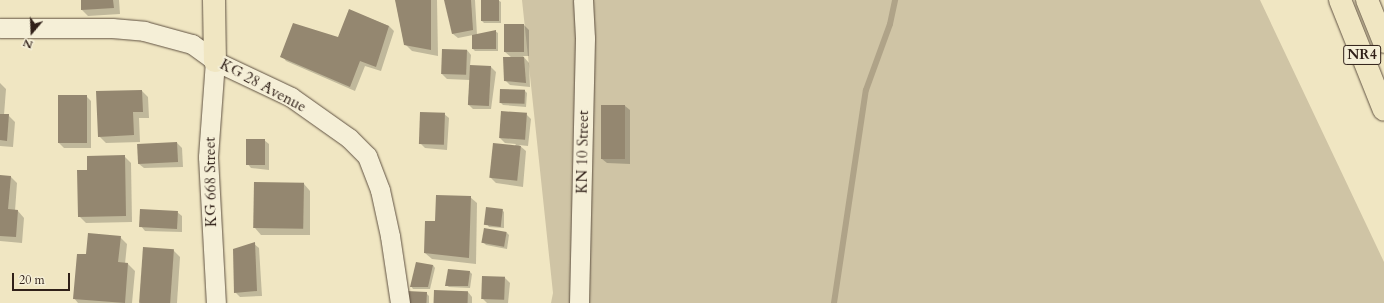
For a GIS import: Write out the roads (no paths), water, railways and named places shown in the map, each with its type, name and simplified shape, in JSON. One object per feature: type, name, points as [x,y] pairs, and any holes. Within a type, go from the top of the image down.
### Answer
[{"type":"main road","points":[[214,0],[215,61]]},
{"type":"main road","name":"NR4","points":[[1340,0],[1384,110]]},
{"type":"main road","name":"NR4","points":[[1366,0],[1384,42]]},
{"type":"street","name":"KN 10 Street","points":[[579,303],[585,38],[583,0]]},
{"type":"street","name":"KG 28 Avenue","points":[[0,28],[112,28],[144,31],[192,44],[215,61],[291,97],[349,138],[367,156],[380,190],[390,236],[400,303]]},
{"type":"street","name":"KG 668 Street","points":[[215,61],[208,157],[216,303]]},
{"type":"waterway","points":[[834,303],[866,90],[890,24],[895,0]]}]
